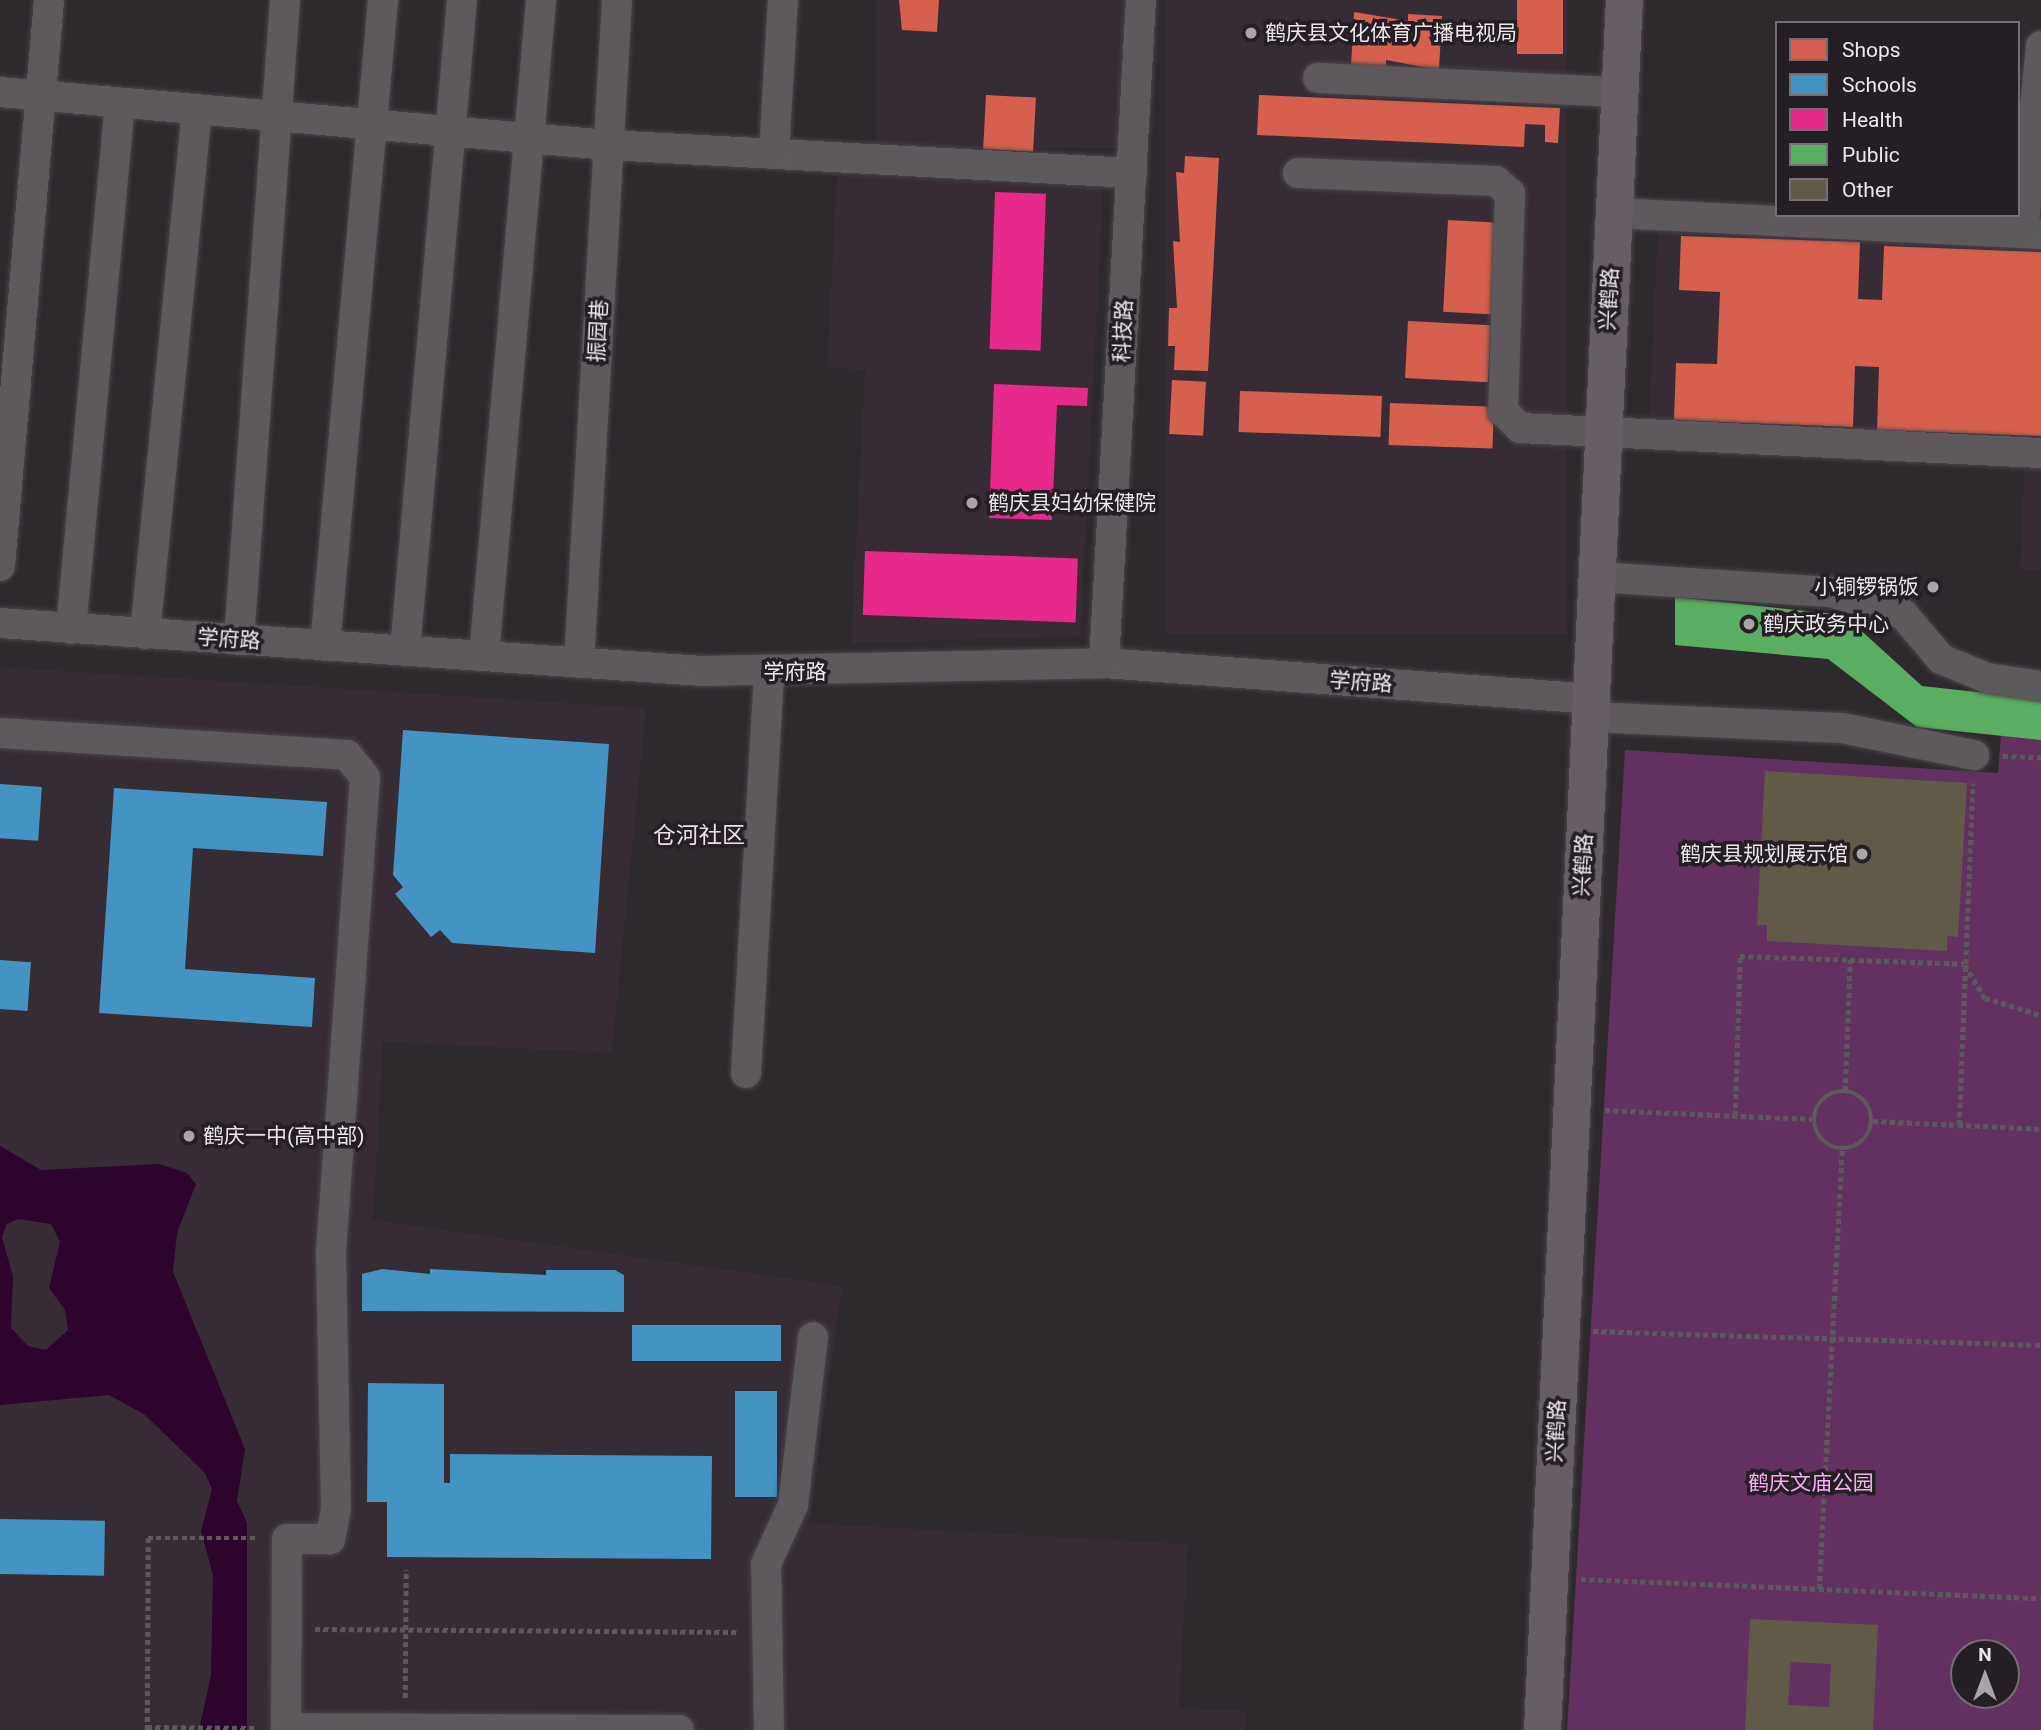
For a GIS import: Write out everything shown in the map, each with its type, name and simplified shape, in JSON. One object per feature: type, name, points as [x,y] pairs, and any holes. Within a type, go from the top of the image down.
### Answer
[{"type":"main road","name":"兴鹤路","points":[[1542,1730],[1624,0]]},
{"type":"street","points":[[0,566],[49,0]]},
{"type":"street","points":[[239,640],[285,0]]},
{"type":"street","points":[[325,646],[383,0]]},
{"type":"street","points":[[405,651],[462,0]]},
{"type":"street","points":[[484,656],[541,0]]},
{"type":"street","name":"振园巷","points":[[579,663],[617,0]]},
{"type":"street","points":[[774,154],[783,0]]},
{"type":"street","name":"科技路","points":[[1104,663],[1141,0]]},
{"type":"street","points":[[1613,213],[2032,233],[2041,46]]},
{"type":"street","points":[[1318,78],[1619,92]]},
{"type":"street","points":[[0,92],[608,145],[1132,173]]},
{"type":"street","points":[[71,629],[120,103]]},
{"type":"street","points":[[145,634],[197,109]]},
{"type":"street","points":[[1298,173],[1496,181],[1510,193],[1503,411],[1520,428],[2041,453]]},
{"type":"street","points":[[1597,577],[1830,592],[1903,614],[1941,659],[1987,678],[2041,686]]},
{"type":"street","name":"学府路","points":[[0,623],[579,663],[769,672],[1104,663],[1590,708],[1842,728],[1974,755]]},
{"type":"street","points":[[746,1073],[769,672]]},
{"type":"street","points":[[0,733],[346,755],[365,777],[331,1252],[336,1509],[330,1539],[287,1539],[281,1728],[679,1730]]},
{"type":"street","points":[[769,1730],[766,1564],[793,1505],[813,1337]]},
{"type":"path","points":[[1959,1125],[1974,755],[2041,757]]},
{"type":"path","points":[[1735,1116],[1740,956],[1964,964]]},
{"type":"path","points":[[1846,1091],[1850,960]]},
{"type":"path","points":[[1964,964],[1985,998],[2041,1015]]},
{"type":"path","points":[[1814,1119],[1830,1090],[1859,1091],[1873,1121]]},
{"type":"path","points":[[1571,1108],[1814,1119]]},
{"type":"path","points":[[1814,1119],[1827,1149],[1857,1150],[1873,1121]]},
{"type":"path","points":[[1873,1121],[2041,1129]]},
{"type":"path","points":[[1819,1590],[1836,1339],[1842,1149]]},
{"type":"path","points":[[1561,1330],[2041,1345]]},
{"type":"path","points":[[270,1539],[148,1538],[147,1728],[281,1728]]},
{"type":"path","points":[[405,1570],[405,1728]]},
{"type":"path","points":[[1549,1578],[2041,1598]]},
{"type":"path","points":[[286,1629],[767,1632]]},
{"type":"shaded area","points":[[876,0],[1128,0],[1128,148],[876,148]]},
{"type":"shaded area","points":[[1166,0],[1567,0],[1567,634],[1166,634]]},
{"type":"shaded area","name":"鹤庆县妇幼保健院","points":[[837,175],[1103,188],[1080,636],[851,643],[865,370],[827,367]]},
{"type":"shaded area","points":[[1658,224],[2041,243],[2041,570],[2020,569],[2025,459],[1648,439]]},
{"type":"shaded area","name":"鹤庆一中(高中部)","points":[[0,667],[646,708],[612,1053],[383,1042],[373,1220],[842,1286],[809,1523],[1188,1544],[1179,1708],[1247,1711],[1245,1730],[0,1730]]},
{"type":"shaded area","points":[[0,1146],[41,1170],[159,1164],[187,1173],[196,1184],[177,1233],[173,1272],[245,1449],[237,1501],[247,1523],[247,1730],[199,1730],[211,1675],[213,1575],[201,1531],[212,1489],[205,1473],[145,1415],[109,1395],[0,1405]],"holes":[[[18,1219],[51,1224],[60,1242],[49,1288],[65,1310],[68,1330],[46,1350],[28,1346],[11,1328],[13,1277],[2,1237],[7,1224]]]},
{"type":"green space","name":"鹤庆文庙公园","points":[[2004,696],[2041,699],[2041,1730],[1567,1730],[1625,750],[1998,773]]},
{"type":"building: Shops","points":[[899,0],[939,0],[937,32],[902,30]]},
{"type":"building: Shops","points":[[1517,0],[1563,0],[1563,54],[1517,54]]},
{"type":"building: Shops","points":[[1354,12],[1408,21],[1408,14],[1442,16],[1439,70],[1386,60],[1386,68],[1351,66]]},
{"type":"building: Shops","points":[[986,95],[1036,98],[1033,152],[983,149]]},
{"type":"building: Shops","points":[[1259,95],[1560,108],[1558,143],[1545,142],[1545,125],[1525,124],[1524,147],[1257,135]]},
{"type":"building: Shops","points":[[1185,156],[1219,158],[1208,371],[1174,370],[1175,346],[1168,346],[1169,308],[1177,308],[1173,241],[1180,242],[1176,172],[1184,173]]},
{"type":"building: Shops","points":[[1448,220],[1500,223],[1495,315],[1443,312]]},
{"type":"building: Shops","points":[[1681,236],[1860,242],[1858,299],[1882,300],[1884,246],[2041,252],[2041,436],[1877,430],[1879,367],[1855,366],[1853,427],[1674,420],[1676,363],[1717,364],[1720,292],[1679,290]]},
{"type":"building: Shops","points":[[1408,321],[1491,325],[1488,382],[1405,378]]},
{"type":"building: Shops","points":[[1172,380],[1206,382],[1203,436],[1169,434]]},
{"type":"building: Shops","points":[[1240,391],[1382,396],[1380,437],[1239,432]]},
{"type":"building: Shops","points":[[1390,403],[1494,407],[1492,449],[1389,445]]},
{"type":"building: Schools","points":[[403,730],[609,744],[595,953],[452,943],[440,930],[431,937],[395,894],[403,887],[393,875]]},
{"type":"building: Schools","points":[[0,784],[42,787],[38,841],[0,838]]},
{"type":"building: Schools","points":[[114,788],[327,802],[323,856],[193,848],[185,969],[315,978],[312,1027],[99,1013]]},
{"type":"building: Schools","points":[[0,960],[31,962],[28,1011],[0,1009]]},
{"type":"building: Schools","points":[[382,1269],[430,1274],[430,1269],[546,1275],[546,1270],[615,1270],[624,1275],[624,1312],[362,1311],[362,1274]]},
{"type":"building: Schools","points":[[632,1325],[781,1325],[781,1361],[632,1361]]},
{"type":"building: Schools","points":[[368,1383],[444,1384],[444,1483],[450,1483],[450,1454],[712,1456],[711,1559],[387,1557],[387,1502],[367,1502]]},
{"type":"building: Schools","points":[[735,1391],[777,1391],[777,1497],[735,1497]]},
{"type":"building: Schools","points":[[0,1519],[105,1521],[104,1576],[0,1574]]},
{"type":"building: Health","points":[[995,192],[1046,194],[1040,351],[990,349]]},
{"type":"building: Health","points":[[994,384],[1088,388],[1087,406],[1057,405],[1052,520],[989,518]]},
{"type":"building: Health","points":[[865,551],[1078,558],[1076,622],[863,615]]},
{"type":"building: Public","points":[[1675,597],[1844,615],[1922,686],[2041,699],[2041,740],[1917,727],[1828,659],[1675,645]]},
{"type":"building: Other","name":"鹤庆县规划展示馆","points":[[1765,771],[1967,783],[1958,937],[1947,936],[1947,951],[1767,941],[1767,925],[1757,925]]},
{"type":"building: Other","points":[[1750,1619],[1878,1625],[1873,1730],[1745,1730]],"holes":[[[1791,1662],[1831,1664],[1829,1707],[1788,1705]]]},
{"type":"place","name":"鹤庆县文化体育广播电视局","points":[[1251,33]]},
{"type":"place","name":"鹤庆县妇幼保健院","points":[[972,503]]},
{"type":"place","name":"小铜锣锅饭","points":[[1933,587]]},
{"type":"place","name":"鹤庆政务中心","points":[[1749,624]]},
{"type":"place","name":"鹤庆县规划展示馆","points":[[1862,854]]},
{"type":"place","name":"鹤庆一中(高中部)","points":[[189,1136]]},
{"type":"district","name":"仓河社区","points":[[699,836]]}]
